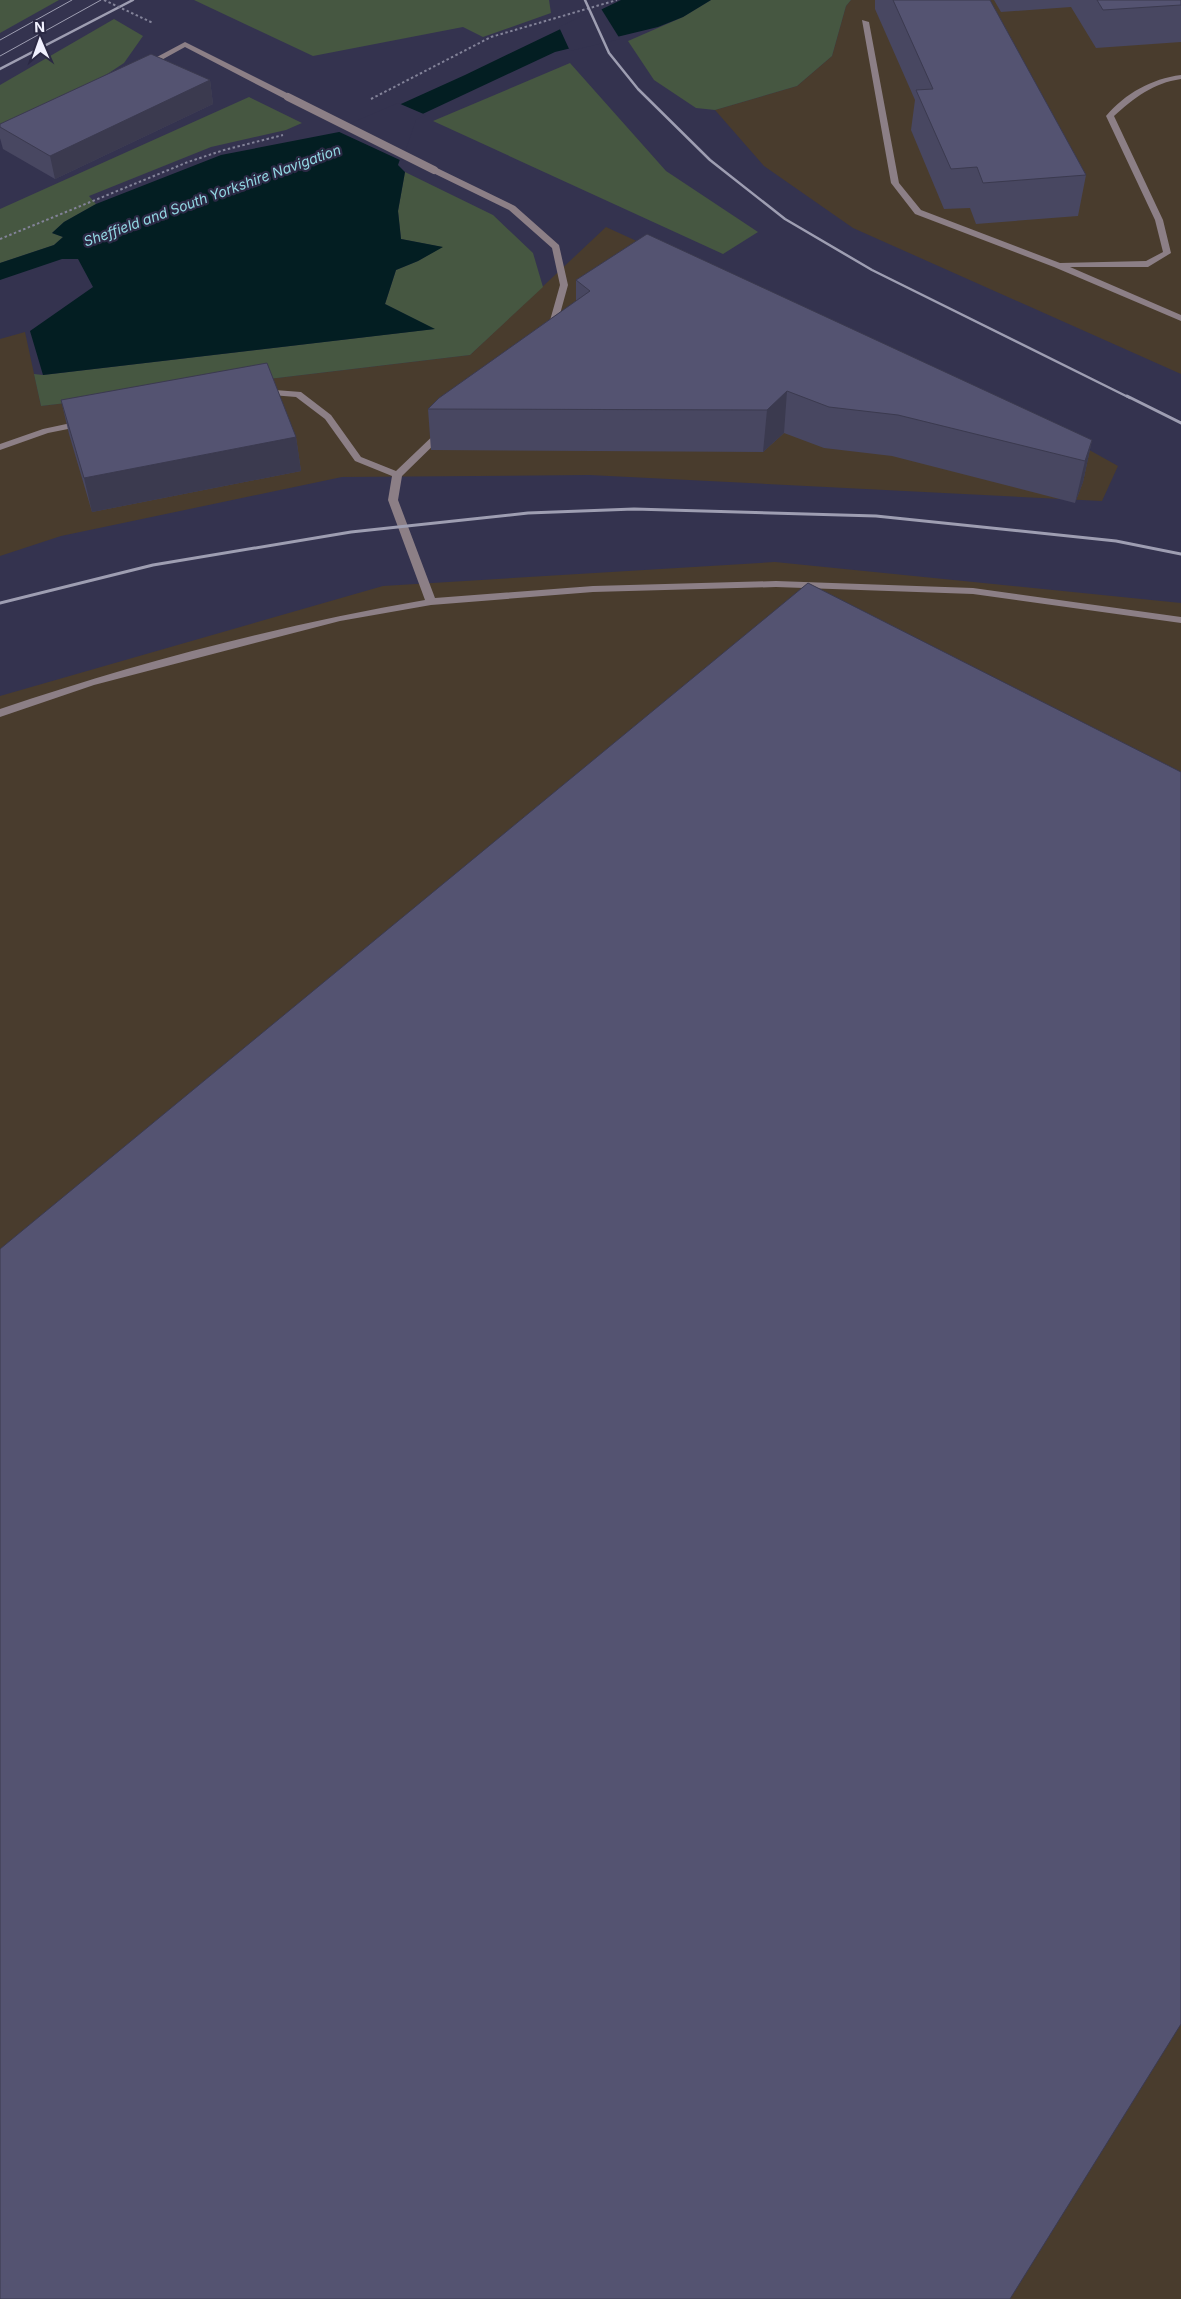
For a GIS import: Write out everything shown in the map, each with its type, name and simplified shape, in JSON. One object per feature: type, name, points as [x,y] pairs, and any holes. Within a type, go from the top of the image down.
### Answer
[{"type":"lane","points":[[864,22],[896,183],[918,212],[1057,265],[1181,318]]},
{"type":"lane","points":[[134,72],[185,44],[512,208],[556,247],[564,285],[553,325],[539,338]]},
{"type":"lane","points":[[1057,265],[1148,264],[1167,253],[1159,220],[1110,116],[1134,93],[1171,78],[1181,77]]},
{"type":"lane","points":[[248,391],[298,394],[328,417],[358,459],[397,475]]},
{"type":"lane","points":[[0,447],[46,431],[94,422]]},
{"type":"lane","points":[[430,602],[393,500],[397,475],[446,427]]},
{"type":"lane","points":[[0,714],[90,682],[340,618],[430,602],[593,589],[776,584],[973,591],[1181,620]]},
{"type":"path","points":[[104,0],[153,23]]},
{"type":"shaded area","points":[[0,0],[59,0],[0,33]]},
{"type":"shaded area","points":[[194,0],[549,0],[551,13],[483,37],[463,27],[313,56]]},
{"type":"shaded area","points":[[711,0],[851,0],[846,6],[832,56],[797,86],[715,110],[696,108],[654,80],[628,41],[683,17]]},
{"type":"shaded area","points":[[851,0],[1181,0],[1181,374],[853,228],[764,166],[715,110],[797,86],[832,56],[846,6]]},
{"type":"shaded area","points":[[114,19],[143,36],[124,63],[62,104],[0,139],[0,85]]},
{"type":"shaded area","points":[[570,63],[666,171],[758,232],[723,254],[433,121]]},
{"type":"shaded area","points":[[249,97],[302,123],[286,130],[211,147],[89,196],[96,204],[64,222],[52,233],[63,237],[54,245],[0,263],[0,209]]},
{"type":"shaded area","points":[[405,172],[493,215],[533,253],[543,287],[470,355],[41,406],[34,374],[43,375],[434,329],[385,304],[396,270],[418,261],[442,247],[401,239],[398,211]]},
{"type":"shaded area","points":[[606,227],[1075,442],[1118,466],[1102,501],[589,475],[342,477],[61,536],[0,556],[0,339],[25,332],[41,406],[470,355]]},
{"type":"shaded area","points":[[775,562],[1181,603],[1181,2299],[0,2299],[0,696],[383,586]]},
{"type":"water","name":"Sheffield and South Yorkshire Navigation","points":[[621,0],[711,0],[683,17],[658,27],[555,52],[414,118],[398,165],[405,172],[398,211],[401,239],[443,247],[418,261],[396,270],[385,304],[435,329],[43,375],[30,331],[93,287],[78,259],[62,259],[0,280],[0,263],[54,245],[63,237],[52,233],[64,222],[96,204],[221,155],[339,132],[465,75]]},
{"type":"pier","points":[[600,7],[620,39],[570,51],[559,27]]},
{"type":"pier","points":[[398,103],[426,115],[416,120],[402,161],[335,130]]},
{"type":"building","points":[[893,0],[990,0],[1086,175],[983,183],[977,167],[951,169],[916,90],[933,89]]},
{"type":"building","points":[[1097,0],[1181,0],[1181,5],[1103,10]]},
{"type":"building","points":[[151,54],[210,80],[50,156],[0,127],[0,124]]},
{"type":"building","points":[[647,234],[1092,440],[1085,461],[898,415],[829,407],[787,391],[767,410],[428,409],[439,398],[590,291],[576,280]]},
{"type":"building","points":[[267,363],[296,437],[84,478],[61,400]]},
{"type":"building","points":[[808,583],[1181,772],[1181,2024],[1010,2299],[0,2299],[0,1249]]},
{"type":"tram line","points":[[0,40],[72,0]]},
{"type":"tram line","points":[[0,56],[101,0]]},
{"type":"railway","points":[[0,69],[133,0]]},
{"type":"railway","points":[[585,0],[609,53],[638,89],[710,160],[785,219],[872,270],[1130,398]]},
{"type":"railway","points":[[1127,396],[1181,423]]},
{"type":"railway","points":[[0,603],[153,565],[351,532],[528,513],[634,509],[876,516],[1116,541],[1181,554]]}]
